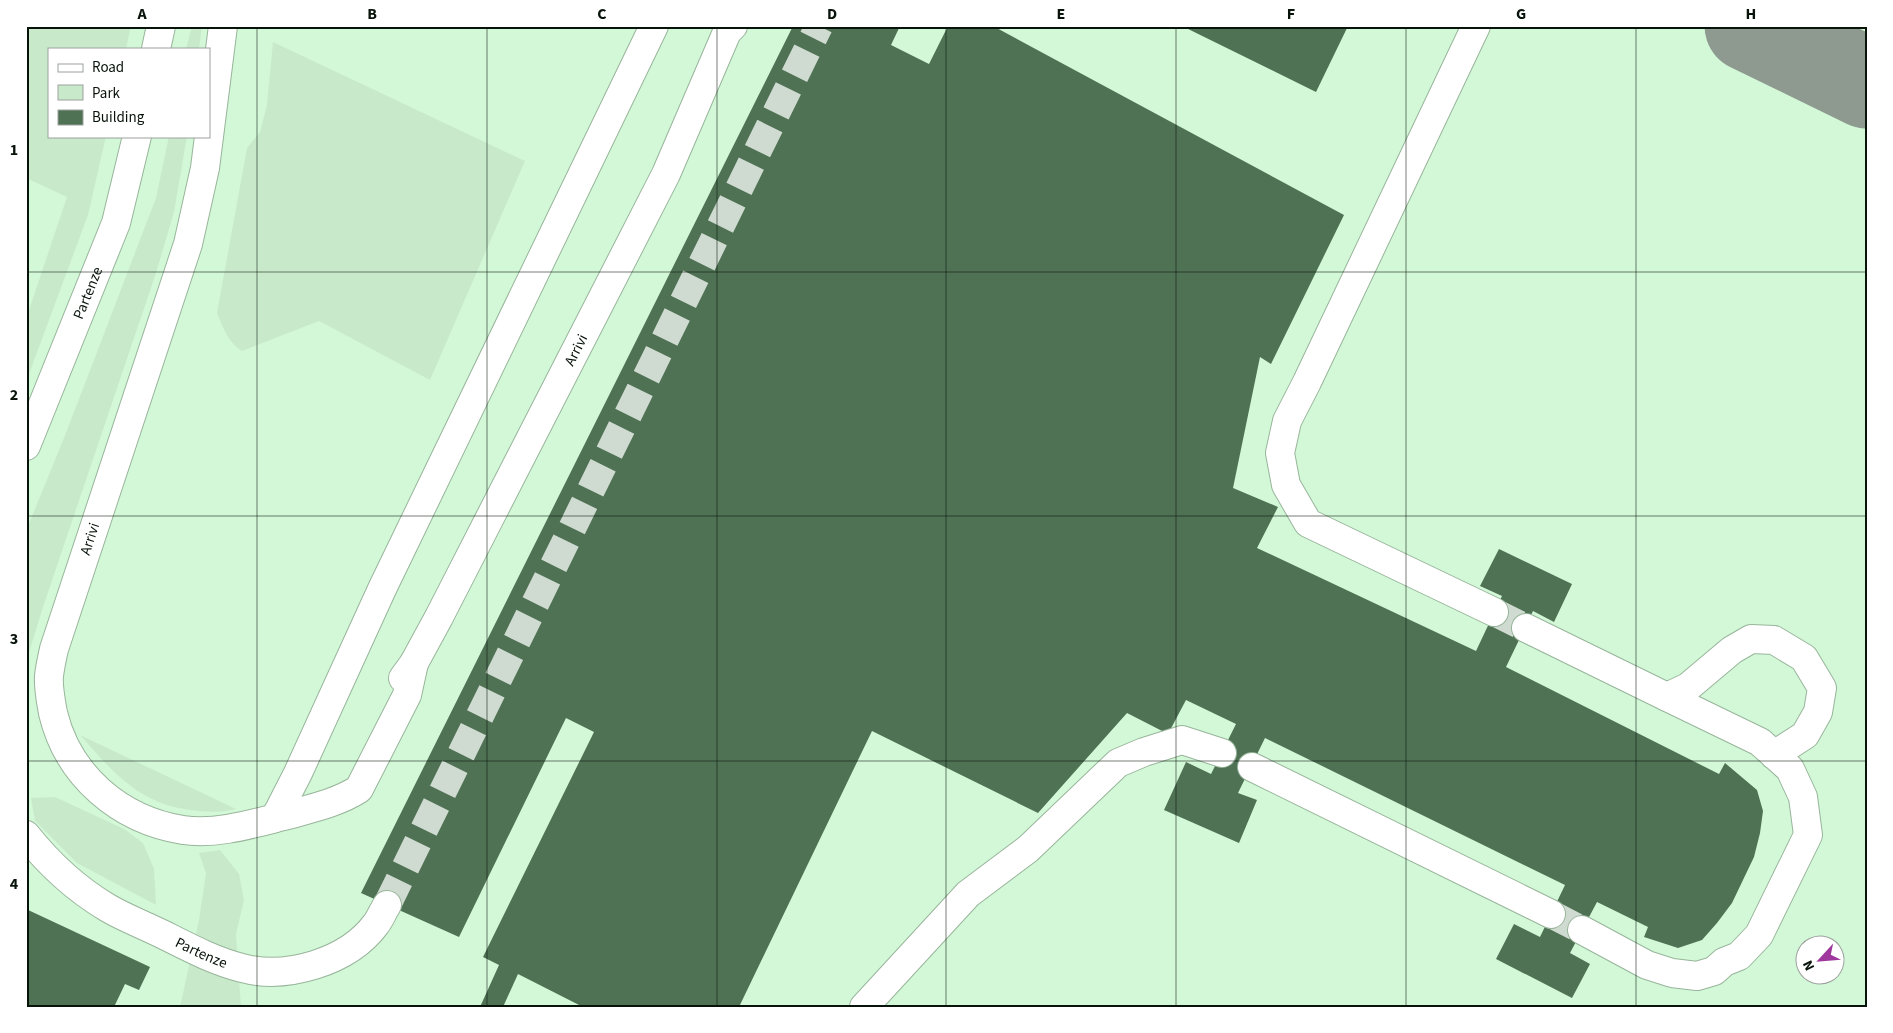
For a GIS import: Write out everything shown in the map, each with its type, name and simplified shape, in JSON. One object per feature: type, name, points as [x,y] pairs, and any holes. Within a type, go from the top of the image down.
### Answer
[{"type":"lane","points":[[156,48],[161,26]]},
{"type":"lane","name":"Arrivi","points":[[210,129],[223,26]]},
{"type":"lane","points":[[275,818],[298,773],[382,589],[654,26]]},
{"type":"lane","points":[[1476,26],[1287,421],[1280,453],[1286,485],[1308,523],[1494,612]]},
{"type":"lane","name":"Arrivi","points":[[209,138],[205,168],[188,244],[54,649],[49,677],[51,704],[56,726],[68,753],[95,788],[114,803],[139,818],[184,830],[217,830],[247,825],[344,799],[359,789],[407,695],[414,663],[666,174],[729,28]]},
{"type":"lane","name":"Partenze","points":[[26,446],[116,223],[137,138]]},
{"type":"lane","points":[[1526,628],[1760,742],[1790,769],[1803,797],[1808,835],[1759,935],[1739,956],[1724,962],[1714,971],[1697,976],[1672,973],[1647,965],[1582,930]]},
{"type":"lane","points":[[1667,697],[1688,687],[1732,650],[1751,639],[1774,640],[1804,658],[1822,688],[1818,712],[1805,735],[1774,754]]},
{"type":"lane","points":[[864,1007],[968,894],[1028,849],[1118,763],[1182,740],[1222,753]]},
{"type":"lane","points":[[1252,766],[1551,914]]},
{"type":"lane","name":"Partenze","points":[[26,835],[57,871],[108,908],[216,960],[244,969],[271,972],[300,969],[320,964],[363,938],[376,925],[386,905]]},
{"type":"shaded area","points":[[39,26],[1867,26],[1867,1007],[26,1007],[26,54]]},
{"type":"green space","points":[[26,26],[131,26],[126,48],[48,48],[48,138],[106,138],[88,215],[26,382],[26,319],[67,197],[26,178]]},
{"type":"green space","points":[[192,26],[202,26],[199,48],[186,48]]},
{"type":"green space","points":[[273,42],[525,161],[430,380],[319,321],[242,351],[233,343],[224,329],[217,313],[247,148],[260,132],[267,105]]},
{"type":"green space","points":[[169,138],[187,138],[174,212],[156,273],[26,662],[26,531],[66,433],[156,198]]},
{"type":"green space","points":[[80,735],[236,809],[219,812],[196,811],[156,801],[128,784]]},
{"type":"green space","points":[[55,797],[124,829],[143,843],[154,869],[156,905],[77,863],[35,821],[31,798]]},
{"type":"green space","points":[[220,850],[239,874],[244,900],[236,934],[241,1007],[180,1007],[199,920],[206,873],[199,853]]},
{"type":"building","points":[[793,26],[900,26],[891,45],[929,64],[948,26],[993,26],[1344,215],[1271,364],[1260,357],[1233,488],[1278,507],[1257,548],[1476,651],[1502,596],[1480,586],[1499,549],[1572,584],[1554,622],[1533,611],[1506,667],[1719,774],[1725,763],[1757,790],[1763,811],[1754,857],[1732,903],[1702,940],[1678,948],[1644,937],[1648,927],[1597,902],[1570,953],[1590,964],[1572,998],[1496,959],[1514,924],[1540,937],[1565,885],[1265,738],[1238,793],[1257,800],[1239,843],[1164,810],[1186,762],[1211,774],[1236,724],[1186,700],[1168,734],[1127,713],[1038,813],[872,731],[739,1007],[583,1007],[518,974],[503,1007],[480,1007],[499,965],[483,957],[594,732],[566,718],[459,937],[361,893]]},
{"type":"building","points":[[1182,26],[1348,26],[1316,92]]},
{"type":"building","points":[[26,909],[150,967],[139,990],[125,984],[114,1007],[26,1007]]},
{"type":"taxiway","points":[[1750,26],[1867,83]]},
{"type":"tunnel","points":[[387,905],[819,26]]},
{"type":"tunnel","points":[[1494,612],[1526,628]]},
{"type":"tunnel","points":[[1551,914],[1582,930]]}]
